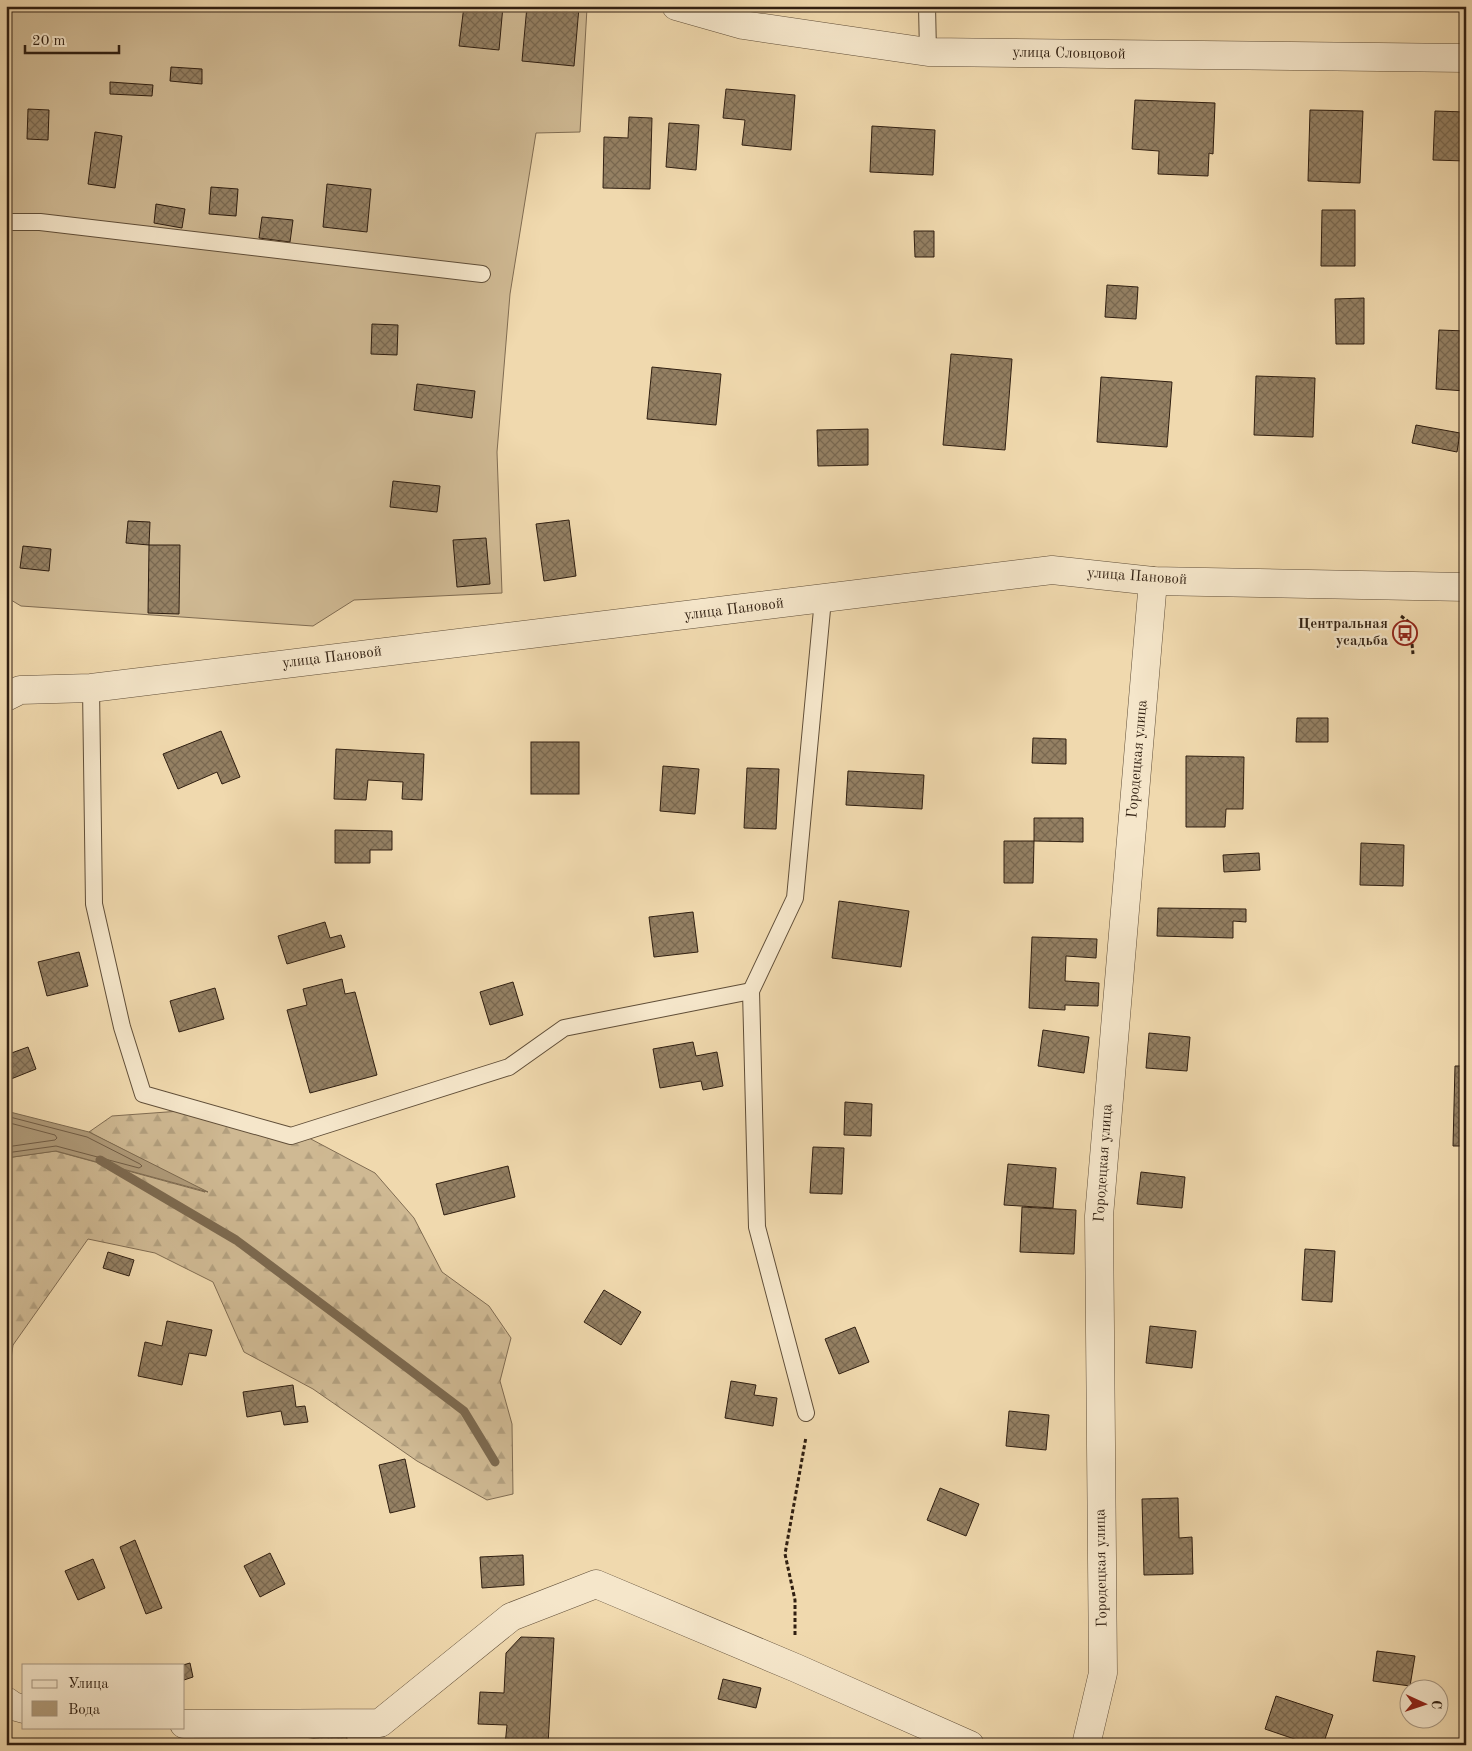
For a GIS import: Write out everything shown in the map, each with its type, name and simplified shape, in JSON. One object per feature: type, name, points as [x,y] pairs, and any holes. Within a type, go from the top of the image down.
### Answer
[{"type":"street","name":"улица Словцовой","points":[[676,6],[744,25],[928,52],[1466,58]]},
{"type":"street","name":"улица Пановой","points":[[11,687],[91,688],[1052,570],[1153,581],[1466,587]]},
{"type":"street","name":"Городецкая улица","points":[[1086,1745],[1103,1673],[1099,1216],[1153,581]]},
{"type":"street","points":[[185,1724],[380,1723],[511,1617],[596,1584],[796,1668],[970,1745]]},
{"type":"street","points":[[6,1701],[22,1709]]},
{"type":"lane","points":[[927,6],[928,52]]},
{"type":"lane","points":[[6,222],[40,222],[482,274]]},
{"type":"lane","points":[[806,1413],[756,1227],[751,991],[795,898],[823,599]]},
{"type":"lane","points":[[91,688],[94,904],[122,1027],[143,1094],[291,1136],[509,1067],[564,1028],[751,991]]},
{"type":"path","points":[[1378,585],[1380,600],[1410,623],[1413,654]]},
{"type":"path","points":[[796,1668],[795,1600],[785,1554],[806,1444],[806,1413]]},
{"type":"green space","points":[[6,6],[576,6],[587,8],[580,132],[536,133],[510,294],[497,452],[502,593],[354,600],[313,626],[21,606],[6,597]]},
{"type":"green space","points":[[208,1109],[309,1138],[375,1173],[414,1218],[442,1272],[489,1306],[511,1338],[500,1381],[512,1424],[513,1494],[487,1500],[417,1461],[313,1389],[244,1352],[213,1282],[155,1253],[88,1239],[13,1345],[6,1393],[6,1158],[55,1151],[205,1192],[89,1132],[112,1116]]},
{"type":"water","points":[[6,1111],[89,1132],[208,1192],[56,1151],[6,1158]]},
{"type":"building","points":[[464,6],[503,6],[499,50],[459,46]]},
{"type":"building","points":[[527,6],[579,7],[574,66],[522,61]]},
{"type":"building","points":[[171,67],[202,69],[202,84],[170,81]]},
{"type":"building","points":[[110,82],[153,85],[152,96],[110,94]]},
{"type":"building","points":[[726,89],[795,95],[791,150],[742,145],[745,120],[723,118]]},
{"type":"building","points":[[1135,100],[1215,103],[1213,154],[1209,153],[1208,176],[1158,174],[1159,151],[1132,149]]},
{"type":"building","points":[[28,109],[49,110],[48,140],[27,139]]},
{"type":"building","points":[[1310,110],[1363,111],[1360,183],[1308,181]]},
{"type":"building","points":[[1435,111],[1466,112],[1466,161],[1433,160]]},
{"type":"building","points":[[629,117],[652,118],[650,189],[603,188],[604,137],[628,138]]},
{"type":"building","points":[[669,123],[699,125],[696,170],[666,167]]},
{"type":"building","points":[[872,126],[935,130],[933,175],[870,172]]},
{"type":"building","points":[[95,132],[122,136],[115,188],[88,184]]},
{"type":"building","points":[[327,184],[371,189],[367,232],[323,227]]},
{"type":"building","points":[[211,187],[238,189],[236,216],[209,214]]},
{"type":"building","points":[[156,204],[185,209],[182,228],[154,223]]},
{"type":"building","points":[[1322,210],[1355,210],[1355,266],[1321,266]]},
{"type":"building","points":[[262,217],[293,220],[290,242],[259,238]]},
{"type":"building","points":[[914,231],[934,231],[934,257],[915,257]]},
{"type":"building","points":[[1107,285],[1138,287],[1136,319],[1105,317]]},
{"type":"building","points":[[1364,298],[1364,344],[1336,344],[1335,299]]},
{"type":"building","points":[[372,324],[398,325],[397,355],[371,354]]},
{"type":"building","points":[[1439,330],[1466,331],[1466,391],[1436,389]]},
{"type":"building","points":[[951,354],[1012,359],[1005,450],[943,445]]},
{"type":"building","points":[[652,367],[721,374],[716,425],[647,419]]},
{"type":"building","points":[[1256,376],[1315,378],[1313,437],[1254,435]]},
{"type":"building","points":[[1101,377],[1172,382],[1167,447],[1097,442]]},
{"type":"building","points":[[417,384],[475,391],[472,418],[414,410]]},
{"type":"building","points":[[1416,425],[1460,433],[1457,452],[1412,443]]},
{"type":"building","points":[[868,429],[868,465],[818,466],[817,430]]},
{"type":"building","points":[[393,481],[440,486],[437,512],[390,507]]},
{"type":"building","points":[[569,520],[576,576],[544,581],[536,524]]},
{"type":"building","points":[[128,521],[150,522],[149,545],[126,543]]},
{"type":"building","points":[[486,538],[490,584],[457,587],[453,540]]},
{"type":"building","points":[[149,545],[180,545],[179,614],[148,613]]},
{"type":"building","points":[[23,546],[51,549],[49,571],[20,568]]},
{"type":"building","points":[[1297,718],[1328,718],[1328,742],[1296,742]]},
{"type":"building","points":[[221,731],[240,777],[222,784],[217,772],[178,789],[163,754]]},
{"type":"building","points":[[1033,738],[1066,739],[1066,764],[1032,763]]},
{"type":"building","points":[[531,742],[579,742],[579,794],[531,794]]},
{"type":"building","points":[[336,749],[424,754],[422,800],[402,799],[403,782],[368,780],[366,800],[334,799]]},
{"type":"building","points":[[1186,756],[1244,757],[1243,809],[1226,809],[1225,827],[1186,827]]},
{"type":"building","points":[[663,766],[699,769],[695,814],[660,811]]},
{"type":"building","points":[[747,768],[779,769],[776,829],[744,828]]},
{"type":"building","points":[[848,771],[924,775],[922,809],[846,805]]},
{"type":"building","points":[[1034,818],[1083,818],[1083,842],[1034,841]]},
{"type":"building","points":[[335,830],[392,831],[392,850],[370,850],[370,863],[335,863]]},
{"type":"building","points":[[1004,841],[1034,841],[1033,883],[1004,883]]},
{"type":"building","points":[[1361,843],[1404,845],[1403,886],[1360,885]]},
{"type":"building","points":[[1259,853],[1260,870],[1224,872],[1223,855]]},
{"type":"building","points":[[839,901],[909,911],[901,967],[832,958]]},
{"type":"building","points":[[1158,908],[1246,909],[1246,922],[1233,921],[1233,938],[1157,936]]},
{"type":"building","points":[[693,912],[698,952],[654,957],[649,917]]},
{"type":"building","points":[[325,922],[330,938],[341,935],[345,947],[287,964],[278,936]]},
{"type":"building","points":[[1032,937],[1097,939],[1096,958],[1066,956],[1065,981],[1099,983],[1098,1006],[1065,1005],[1065,1010],[1029,1008]]},
{"type":"building","points":[[79,952],[88,986],[47,996],[38,962]]},
{"type":"building","points":[[342,979],[345,994],[355,992],[377,1075],[310,1093],[287,1010],[307,1005],[303,989]]},
{"type":"building","points":[[513,982],[523,1015],[490,1025],[480,992]]},
{"type":"building","points":[[215,988],[224,1019],[179,1032],[170,1001]]},
{"type":"building","points":[[1043,1030],[1089,1037],[1084,1073],[1038,1066]]},
{"type":"building","points":[[1149,1033],[1190,1037],[1187,1071],[1146,1068]]},
{"type":"building","points":[[693,1042],[696,1056],[717,1052],[723,1086],[703,1090],[701,1081],[660,1088],[653,1049]]},
{"type":"building","points":[[28,1047],[36,1069],[6,1081],[6,1055]]},
{"type":"building","points":[[1455,1066],[1466,1066],[1466,1146],[1453,1146]]},
{"type":"building","points":[[845,1102],[872,1104],[871,1136],[844,1135]]},
{"type":"building","points":[[813,1147],[844,1148],[842,1194],[810,1193]]},
{"type":"building","points":[[1008,1164],[1056,1168],[1053,1208],[1004,1205]]},
{"type":"building","points":[[508,1166],[515,1197],[444,1215],[436,1184]]},
{"type":"building","points":[[1141,1172],[1185,1177],[1182,1208],[1137,1204]]},
{"type":"building","points":[[1022,1207],[1076,1210],[1074,1254],[1020,1252]]},
{"type":"building","points":[[1305,1249],[1335,1251],[1332,1302],[1302,1300]]},
{"type":"building","points":[[108,1252],[134,1260],[129,1276],[103,1268]]},
{"type":"building","points":[[604,1290],[641,1312],[621,1345],[584,1322]]},
{"type":"building","points":[[167,1321],[212,1330],[206,1356],[189,1353],[182,1385],[138,1376],[145,1342],[162,1346]]},
{"type":"building","points":[[1150,1326],[1196,1331],[1192,1368],[1146,1363]]},
{"type":"building","points":[[855,1327],[869,1362],[839,1374],[825,1339]]},
{"type":"building","points":[[731,1381],[756,1385],[754,1395],[777,1398],[773,1426],[725,1418]]},
{"type":"building","points":[[293,1385],[296,1407],[305,1406],[308,1422],[284,1425],[281,1411],[247,1417],[243,1392]]},
{"type":"building","points":[[1009,1411],[1049,1415],[1046,1450],[1006,1446]]},
{"type":"building","points":[[405,1459],[415,1507],[390,1513],[379,1465]]},
{"type":"building","points":[[940,1488],[979,1504],[966,1536],[927,1520]]},
{"type":"building","points":[[1178,1498],[1179,1538],[1192,1537],[1193,1574],[1144,1575],[1142,1499]]},
{"type":"building","points":[[135,1540],[162,1608],[146,1614],[120,1547]]},
{"type":"building","points":[[270,1553],[285,1584],[260,1597],[244,1566]]},
{"type":"building","points":[[523,1555],[524,1585],[482,1588],[480,1557]]},
{"type":"building","points":[[93,1559],[105,1588],[78,1600],[65,1571]]},
{"type":"building","points":[[521,1637],[554,1638],[548,1745],[505,1745],[507,1725],[478,1724],[480,1692],[504,1693],[506,1653]]},
{"type":"building","points":[[1377,1651],[1415,1656],[1411,1678],[1400,1678],[1400,1685],[1373,1681]]},
{"type":"building","points":[[190,1663],[193,1677],[185,1680],[185,1664]]},
{"type":"building","points":[[723,1679],[761,1688],[756,1708],[718,1699]]},
{"type":"building","points":[[1276,1696],[1333,1715],[1323,1745],[1312,1745],[1265,1729]]},
{"type":"building","points":[[346,1733],[348,1745],[306,1745],[305,1740]]},
{"type":"waterway","points":[[100,1160],[236,1240],[464,1411],[495,1462]]},
{"type":"place","name":"Центральная усадьба","points":[[1405,633]]}]
